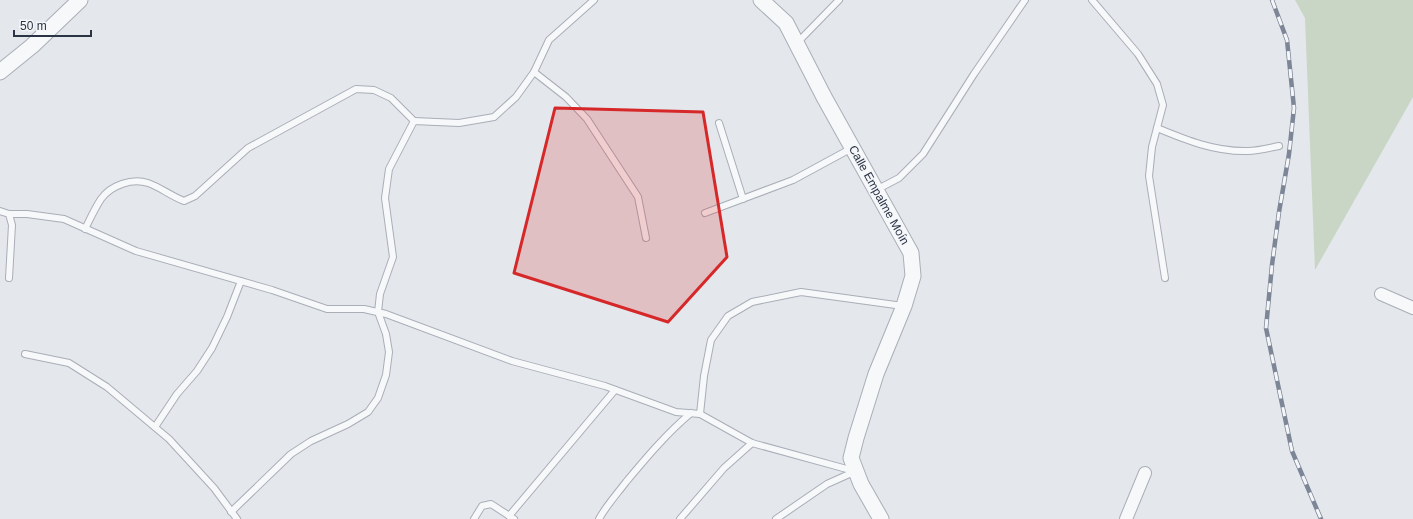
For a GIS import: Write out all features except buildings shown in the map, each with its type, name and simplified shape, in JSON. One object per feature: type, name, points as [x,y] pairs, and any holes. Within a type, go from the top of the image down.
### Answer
[{"type":"street","points":[[0,72],[32,46],[80,0]]},
{"type":"street","name":"Calle Empalme Moín","points":[[760,0],[786,24],[852,148],[911,253],[913,276],[904,306],[876,374],[851,458],[861,484],[881,519]]},
{"type":"street","points":[[1381,294],[1413,308]]},
{"type":"street","points":[[1126,519],[1145,472]]},
{"type":"lane","points":[[85,229],[101,198],[110,189],[134,180],[148,183],[173,197],[184,200],[195,196],[248,148],[356,89],[374,90],[390,98],[414,120],[459,123],[494,117],[516,97],[534,72],[549,40],[594,0]]},
{"type":"lane","points":[[796,44],[839,0]]},
{"type":"lane","points":[[876,190],[899,178],[923,154],[974,74],[1025,0]]},
{"type":"lane","points":[[1092,0],[1138,54],[1157,84],[1163,105],[1152,147],[1149,176],[1165,278]]},
{"type":"lane","points":[[1096,6],[1100,0]]},
{"type":"lane","points":[[534,72],[566,97],[587,119],[638,197],[646,238]]},
{"type":"lane","points":[[231,512],[291,454],[311,441],[348,424],[368,412],[378,398],[386,375],[389,352],[386,334],[378,312],[380,294],[392,256],[385,198],[389,169],[414,120]]},
{"type":"lane","points":[[719,123],[743,199]]},
{"type":"lane","points":[[1157,128],[1184,139],[1213,148],[1248,151],[1279,146]]},
{"type":"lane","points":[[705,214],[793,180],[852,148]]},
{"type":"lane","points":[[0,211],[9,214],[27,214],[64,219],[136,251],[272,290],[327,309],[364,309],[386,314],[512,361],[615,390],[676,412],[700,414],[752,443],[856,471]]},
{"type":"lane","points":[[9,214],[12,225],[9,278]]},
{"type":"lane","points":[[155,427],[177,394],[197,371],[212,348],[227,317],[241,281]]},
{"type":"lane","points":[[700,414],[704,376],[711,340],[728,316],[752,302],[802,292],[904,306]]},
{"type":"lane","points":[[25,354],[69,363],[107,387],[169,439],[214,488],[237,519]]},
{"type":"lane","points":[[474,519],[482,506],[490,504],[511,518],[615,390]]},
{"type":"lane","points":[[599,519],[604,510],[638,467],[674,427],[691,413]]},
{"type":"lane","points":[[680,519],[724,468],[752,443]]},
{"type":"lane","points":[[776,519],[828,484],[856,471]]},
{"type":"highlighted area","points":[[555,108],[703,112],[727,257],[668,322],[514,273]]},
{"type":"green space","points":[[1295,0],[1413,0],[1413,97],[1315,270],[1305,18]]},
{"type":"railway","points":[[1272,0],[1287,40],[1294,108],[1289,154],[1272,265],[1266,328],[1292,451],[1321,519]]}]
